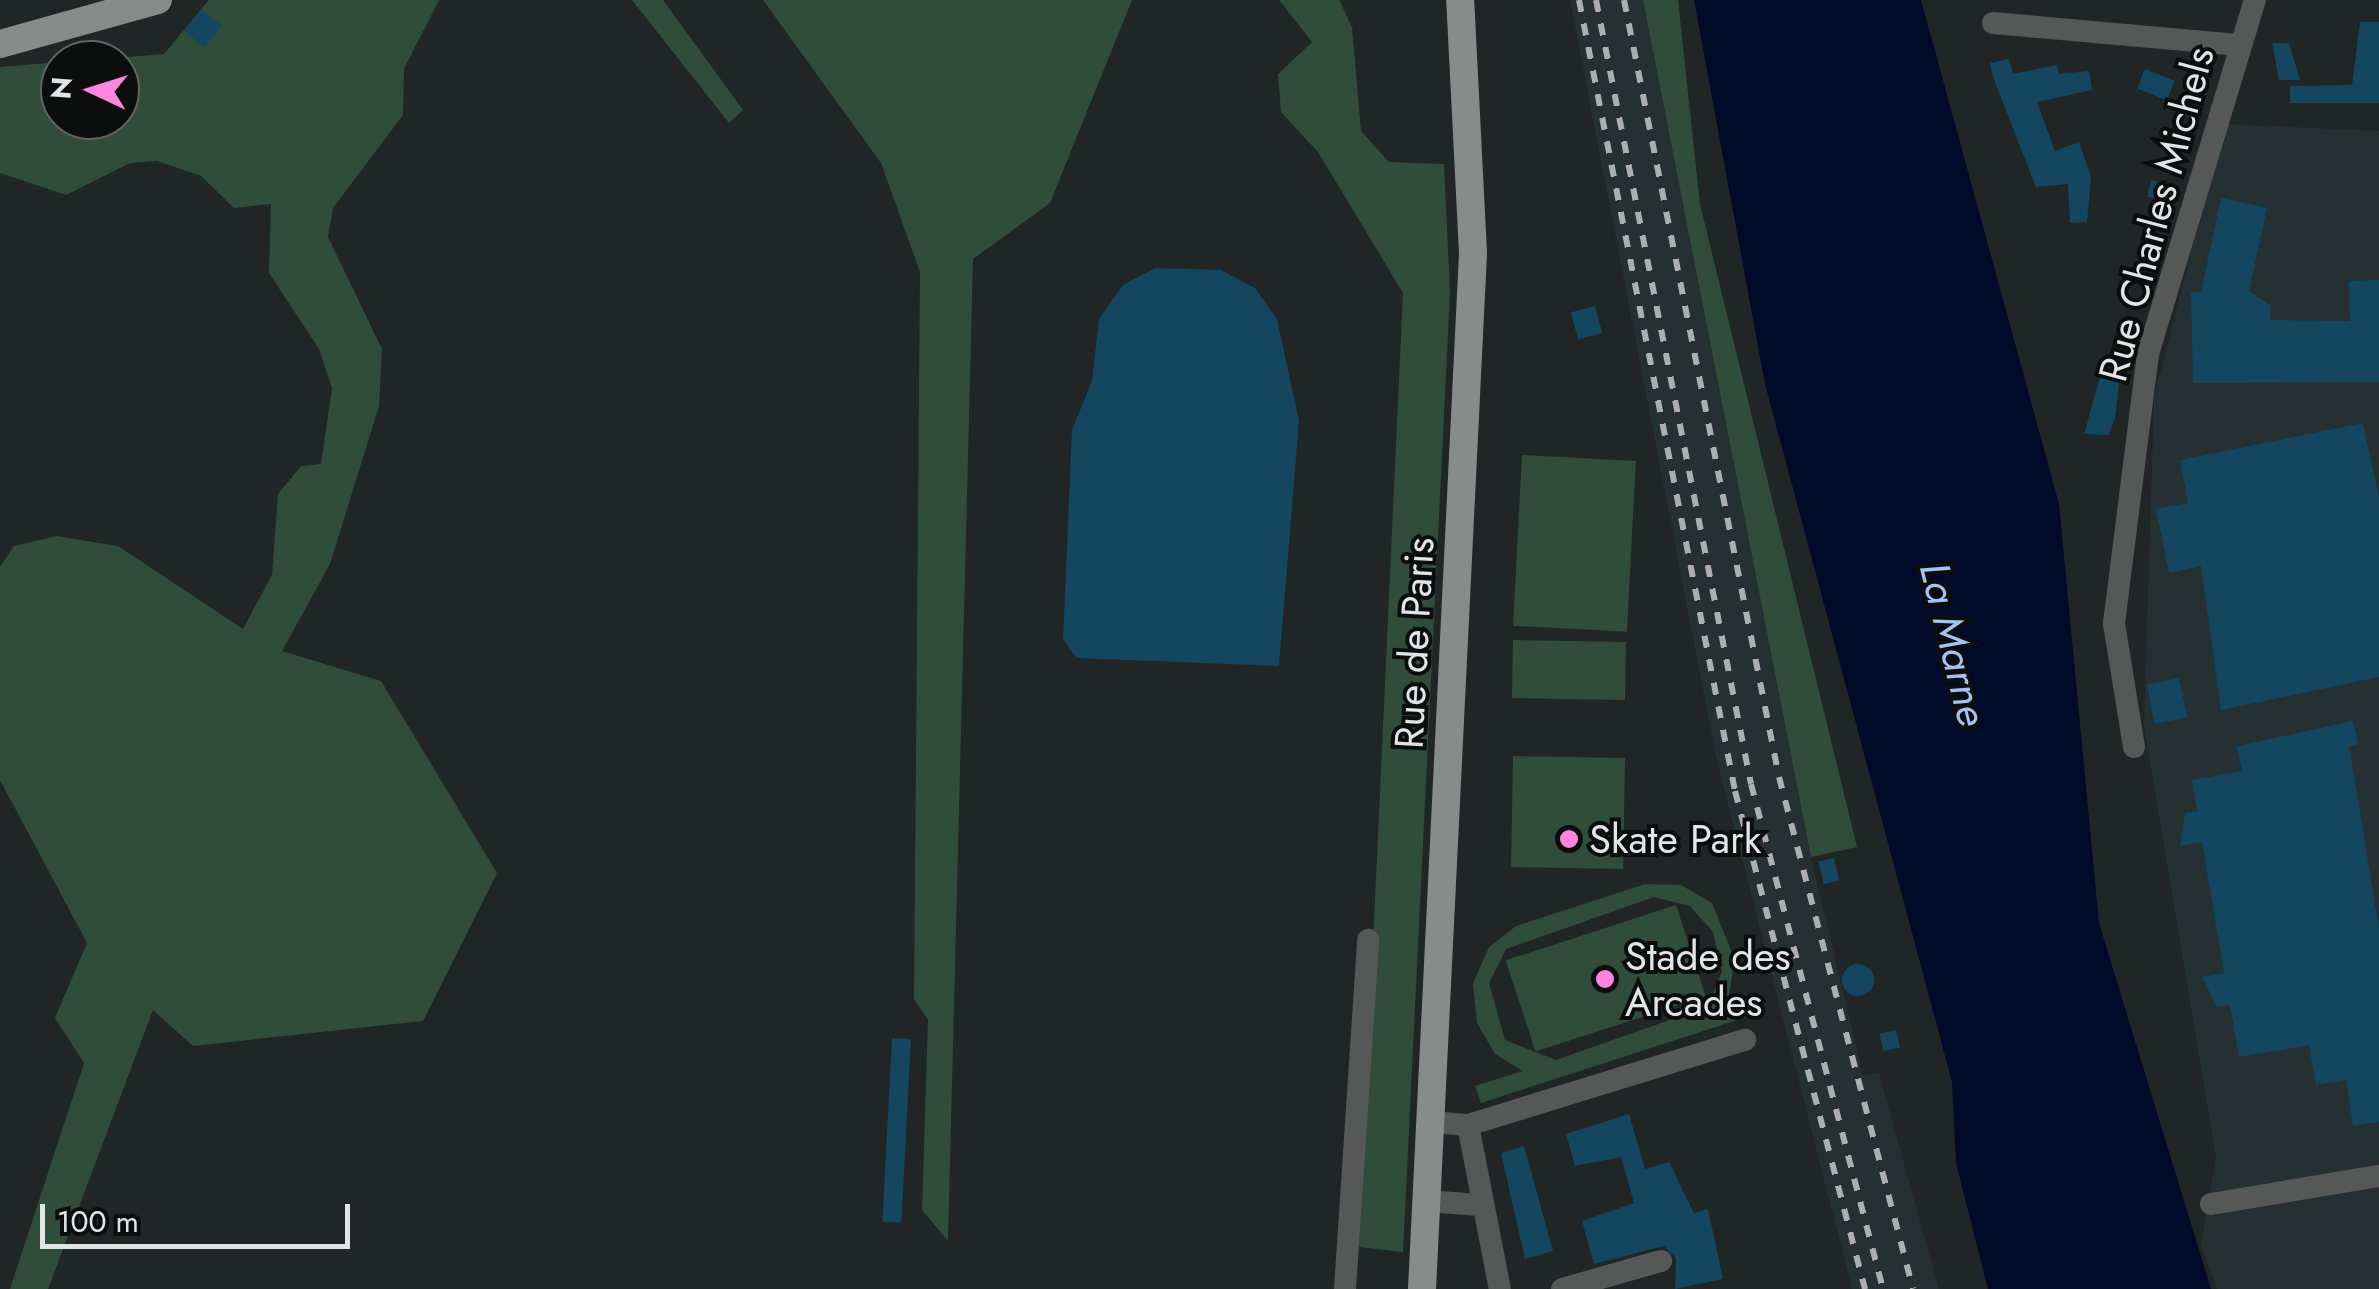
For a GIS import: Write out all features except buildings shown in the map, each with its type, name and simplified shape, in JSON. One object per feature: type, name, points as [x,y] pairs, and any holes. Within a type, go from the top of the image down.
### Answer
[{"type":"main road","points":[[0,44],[158,0]]},
{"type":"main road","name":"Rue de Paris","points":[[1422,1289],[1473,253],[1460,0]]},
{"type":"street","name":"Rue Charles Michels","points":[[2134,747],[2114,623],[2148,354],[2255,0]]},
{"type":"street","points":[[1993,22],[2242,46]]},
{"type":"street","points":[[1345,1289],[1368,940]]},
{"type":"street","points":[[1432,1122],[1468,1125],[1745,1040]]},
{"type":"street","points":[[1468,1125],[1479,1205],[1500,1289]]},
{"type":"street","points":[[2212,1204],[2379,1176]]},
{"type":"street","points":[[1427,1202],[1479,1205]]},
{"type":"street","points":[[1562,1289],[1661,1261]]},
{"type":"shaded area","points":[[1570,0],[1643,0],[1811,857],[1863,1075],[1879,1073],[1939,1289],[1852,1289],[1716,757]]},
{"type":"shaded area","points":[[2224,124],[2379,131],[2379,1289],[2217,1289],[2201,1244],[2216,1158],[2144,726],[2154,397]]},
{"type":"green space","points":[[209,0],[439,0],[404,69],[403,115],[333,208],[328,237],[382,349],[379,406],[330,564],[282,651],[381,681],[497,873],[423,1021],[193,1046],[153,1010],[48,1289],[10,1289],[84,1063],[55,1018],[87,943],[0,780],[0,567],[14,546],[57,536],[118,546],[243,629],[272,575],[278,494],[301,466],[321,464],[332,388],[319,349],[269,273],[271,204],[234,208],[201,176],[157,161],[130,163],[66,195],[0,173],[0,67],[40,64],[40,140],[140,140],[140,56],[164,54]]},
{"type":"green space","points":[[632,0],[663,0],[743,110],[729,123]]},
{"type":"green space","points":[[763,0],[1132,0],[1050,203],[973,259],[948,1241],[922,1210],[928,1020],[914,999],[920,272],[881,163]]},
{"type":"green space","points":[[1279,0],[1339,0],[1352,27],[1361,131],[1389,162],[1444,164],[1450,292],[1403,1252],[1359,1247],[1403,293],[1318,152],[1281,112],[1278,74],[1312,42]]},
{"type":"green space","points":[[1643,0],[1678,0],[1700,204],[1857,847],[1811,857]]},
{"type":"green space","points":[[1522,455],[1636,461],[1627,632],[1513,626]]},
{"type":"green space","points":[[1513,640],[1626,642],[1625,700],[1512,698]]},
{"type":"green space","points":[[1513,756],[1625,758],[1623,869],[1511,867]]},
{"type":"green space","points":[[1645,884],[1681,885],[1712,903],[1735,960],[1727,1005],[1754,997],[1759,1013],[1481,1103],[1475,1086],[1523,1071],[1495,1054],[1477,1023],[1473,983],[1489,947],[1516,926]],"holes":[[[1654,897],[1690,906],[1713,932],[1722,972],[1707,1007],[1556,1060],[1505,1040],[1489,983],[1506,949]]]},
{"type":"green space","name":"Stade des Arcades","points":[[1676,905],[1706,996],[1535,1052],[1506,960]]},
{"type":"water","name":"La Marne","points":[[1694,0],[1921,0],[2059,504],[2099,923],[2211,1289],[1988,1289],[1956,1163],[1952,1082],[1765,384]]},
{"type":"railway","points":[[1579,0],[1735,791],[1865,1289]]},
{"type":"railway","points":[[1596,0],[1751,784],[1883,1289]]},
{"type":"railway","points":[[1624,0],[1779,777],[1913,1289]]},
{"type":"place","name":"Skate Park","points":[[1569,839]]},
{"type":"place","name":"Stade des Arcades","points":[[1605,979]]}]
